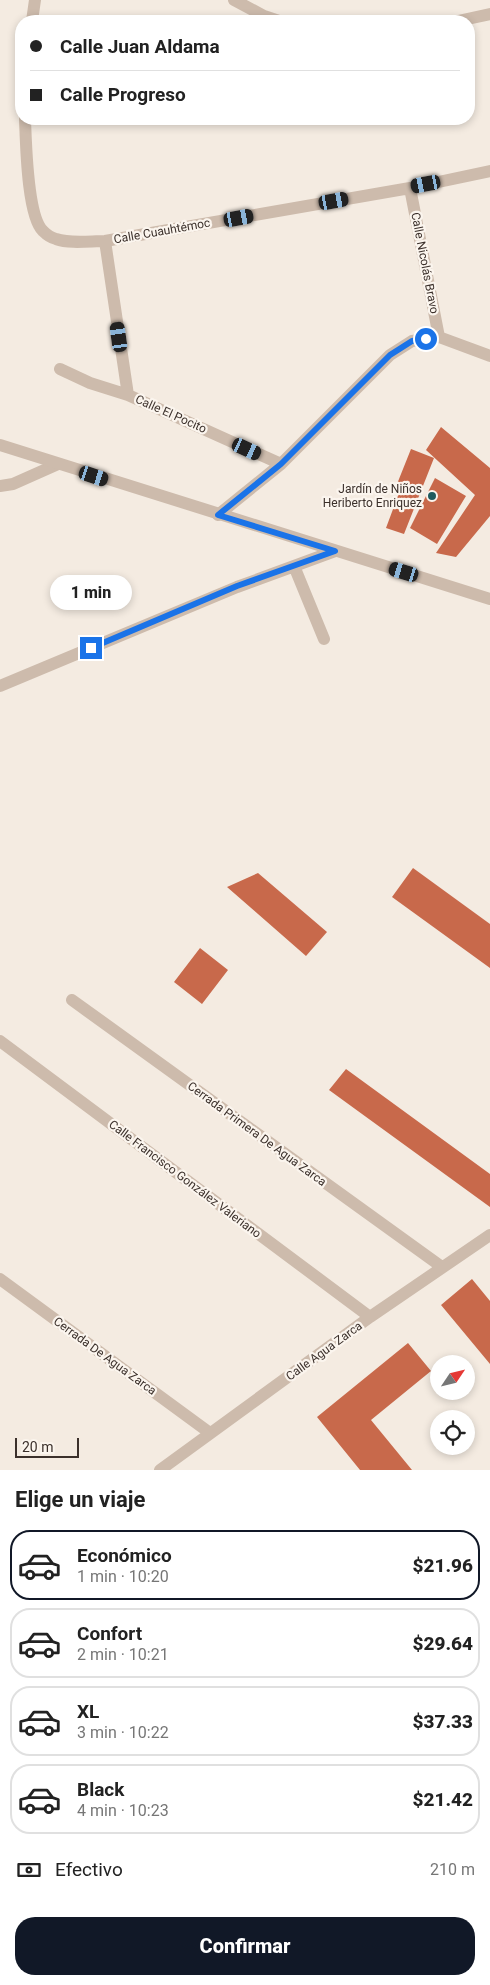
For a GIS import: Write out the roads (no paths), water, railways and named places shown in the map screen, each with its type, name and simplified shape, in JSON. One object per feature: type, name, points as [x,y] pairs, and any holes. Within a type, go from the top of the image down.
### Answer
[{"type":"street","points":[[33,15],[35,0]]},
{"type":"street","points":[[234,0],[262,15]]},
{"type":"street","points":[[475,17],[490,14]]},
{"type":"street","points":[[25,125],[27,166],[36,218],[42,231],[54,238],[63,240],[106,241]]},
{"type":"street","name":"Calle Cuauhtémoc","points":[[128,394],[106,241],[410,188],[490,171]]},
{"type":"street","name":"Calle Nicolás Bravo","points":[[410,188],[439,338]]},
{"type":"street","points":[[218,515],[281,464],[390,355],[412,341],[439,338],[490,356]]},
{"type":"street","name":"Calle El Pocito","points":[[60,369],[90,383],[128,394],[281,464]]},
{"type":"street","points":[[0,445],[490,599]]},
{"type":"street","points":[[0,486],[13,484],[58,464]]},
{"type":"street","points":[[0,686],[237,586],[335,551]]},
{"type":"street","points":[[294,566],[324,639]]},
{"type":"street","name":"Cerrada Primera De Agua Zarca","points":[[72,1000],[442,1267]]},
{"type":"street","name":"Calle Francisco González Valeriano","points":[[0,1042],[370,1317]]},
{"type":"street","name":"Calle Agua Zarca","points":[[160,1470],[370,1317],[490,1235]]},
{"type":"street","name":"Cerrada De Agua Zarca","points":[[0,1279],[210,1433]]},
{"type":"place","name":"Jardín de Niños Heriberto Enriquez","points":[[432,496]]}]
